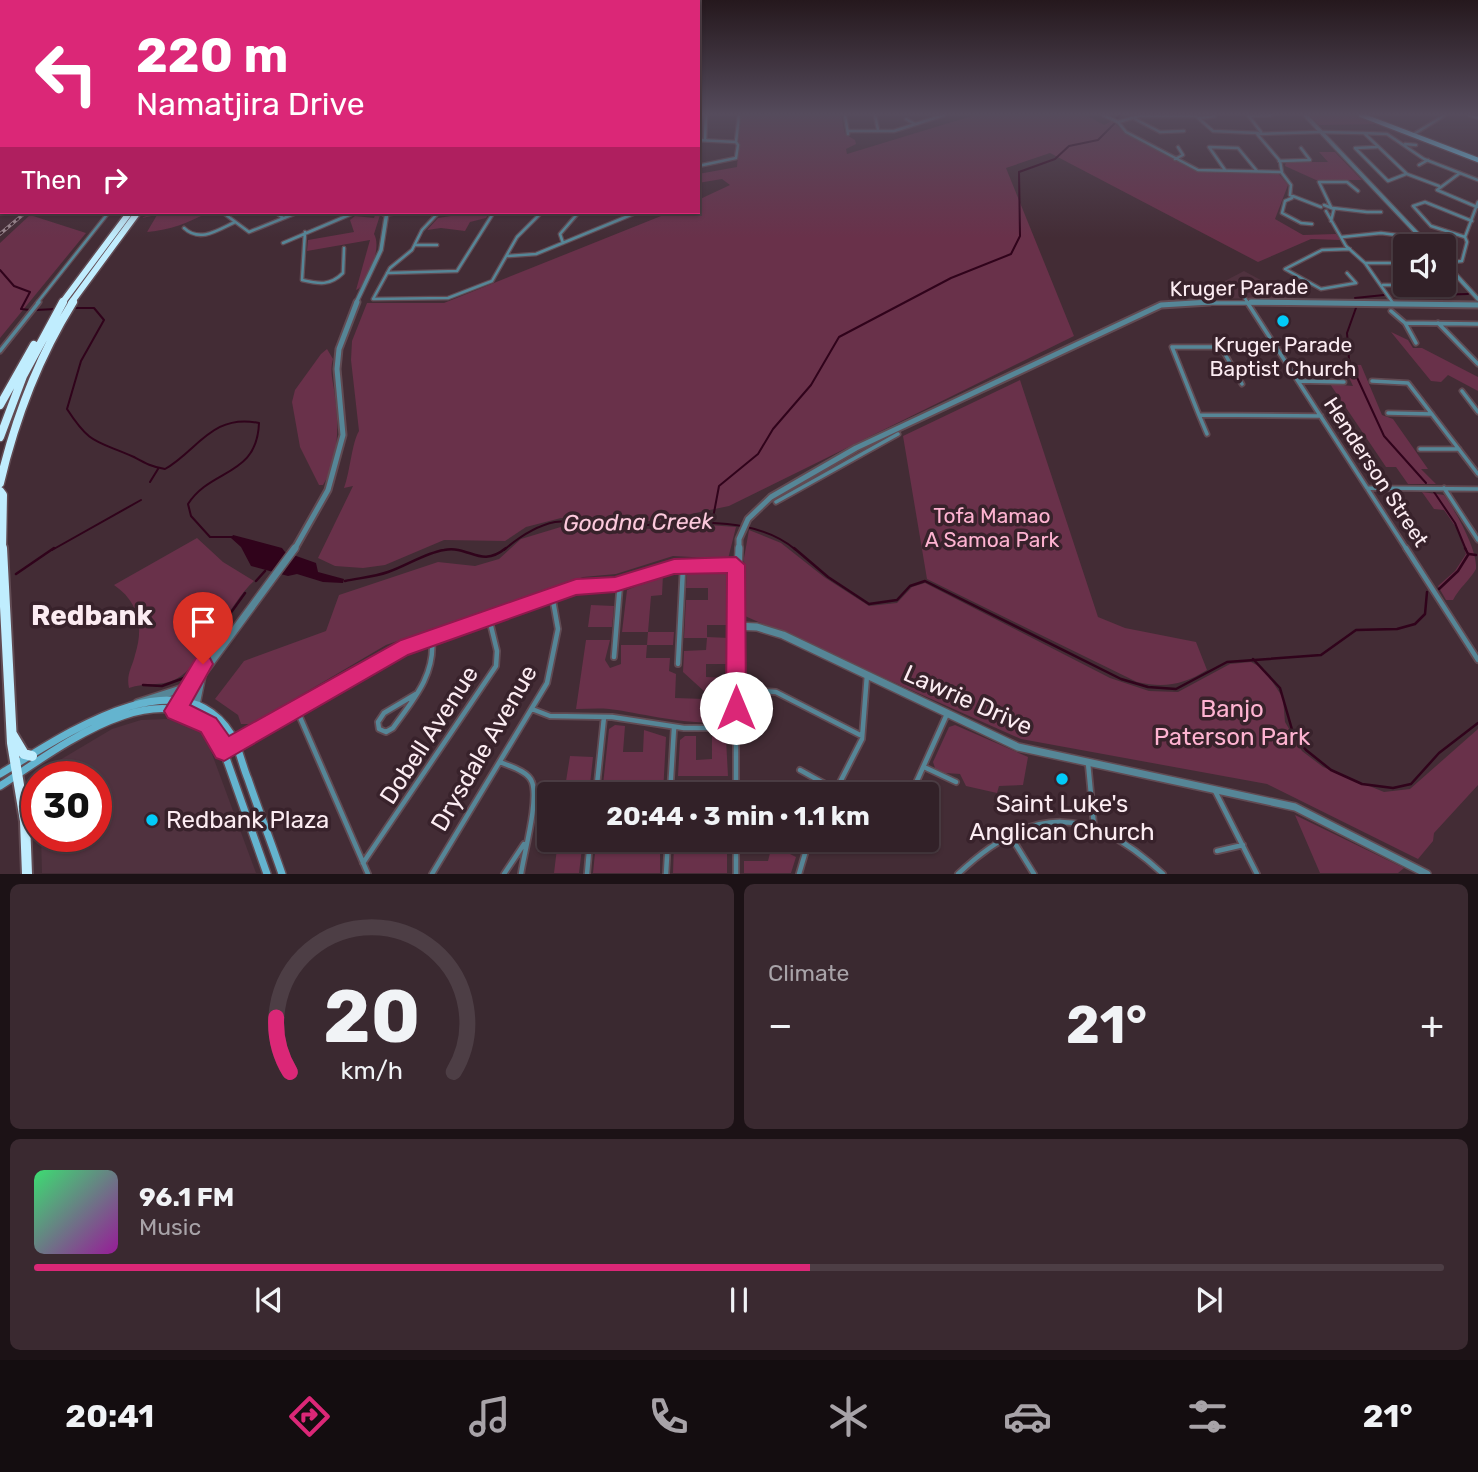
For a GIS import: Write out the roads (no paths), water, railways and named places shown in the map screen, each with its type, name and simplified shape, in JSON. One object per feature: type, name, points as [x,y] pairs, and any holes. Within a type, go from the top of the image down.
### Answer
[{"type":"highway","points":[[0,483],[23,405],[66,315],[66,301],[129,214]]},
{"type":"highway","points":[[0,405],[54,316],[136,214]]},
{"type":"highway","points":[[0,437],[23,378],[54,316]]},
{"type":"highway","points":[[0,491],[3,495],[2,569],[12,734],[25,821],[27,873]]},
{"type":"highway","points":[[12,734],[24,754],[32,756]]},
{"type":"main road","points":[[0,786],[32,756],[83,724],[134,704],[181,701],[197,705],[222,721],[235,743],[282,873]]},
{"type":"main road","points":[[0,774],[16,771],[102,723],[132,713],[175,711],[196,717],[209,725],[219,738],[267,873]]},
{"type":"street","points":[[700,166],[737,158],[737,156]]},
{"type":"street","points":[[1169,156],[1198,170],[1281,172]]},
{"type":"street","points":[[1175,159],[1181,156]]},
{"type":"street","points":[[1215,156],[1225,170]]},
{"type":"street","points":[[1244,156],[1257,171]]},
{"type":"street","points":[[1276,156],[1281,172],[1291,185],[1289,194],[1292,198]]},
{"type":"street","points":[[1279,160],[1310,160],[1307,156]]},
{"type":"street","points":[[1343,156],[1418,234]]},
{"type":"street","points":[[1363,156],[1388,181],[1407,174]]},
{"type":"street","points":[[1387,156],[1407,174],[1438,186]]},
{"type":"street","points":[[1417,156],[1478,180]]},
{"type":"street","points":[[1419,165],[1428,160]]},
{"type":"street","points":[[1438,186],[1460,173]]},
{"type":"street","points":[[1357,191],[1349,183],[1320,182],[1327,194],[1324,205],[1331,221],[1350,249],[1365,262],[1393,300]]},
{"type":"street","points":[[1438,186],[1436,188],[1439,191],[1477,204],[1465,237],[1467,242],[1462,261],[1456,261]]},
{"type":"street","points":[[1312,224],[1298,222],[1281,212],[1286,200],[1292,198],[1333,208],[1381,212]]},
{"type":"street","points":[[1465,237],[1431,226],[1413,206],[1425,202],[1472,221]]},
{"type":"street","points":[[1326,211],[1333,208]]},
{"type":"street","points":[[1331,221],[1333,208]]},
{"type":"street","points":[[0,351],[39,305],[107,214]]},
{"type":"street","points":[[225,214],[249,232],[294,214]]},
{"type":"street","points":[[278,214],[283,218]]},
{"type":"street","points":[[283,243],[353,214]]},
{"type":"street","points":[[175,711],[301,538],[322,504],[335,471],[343,436],[337,369],[339,349],[346,325],[379,256],[386,214]]},
{"type":"street","points":[[437,214],[422,230],[415,245],[387,273],[373,299],[424,300],[458,295],[492,281],[522,232],[540,214]]},
{"type":"street","points":[[387,273],[457,271],[493,214]]},
{"type":"street","points":[[563,243],[560,234],[577,214]]},
{"type":"street","points":[[508,256],[528,256],[630,214]]},
{"type":"street","points":[[184,228],[189,234],[198,237],[235,222]]},
{"type":"street","points":[[305,232],[302,280],[324,286],[334,283],[343,273],[344,248]]},
{"type":"street","points":[[1342,237],[1381,233],[1393,235]]},
{"type":"street","points":[[415,245],[437,245]]},
{"type":"street","points":[[1347,272],[1356,283],[1321,289],[1285,269],[1322,250],[1350,249]]},
{"type":"street","points":[[1365,262],[1393,263]]},
{"type":"street","points":[[1456,273],[1471,288],[1477,301]]},
{"type":"street","points":[[1456,275],[1477,301]]},
{"type":"street","points":[[1383,285],[1393,285]]},
{"type":"street","name":"Kruger Parade","points":[[736,565],[742,530],[748,519],[778,492],[856,448],[1168,302],[1246,299],[1477,301]]},
{"type":"street","name":"Henderson Street","points":[[1246,299],[1478,660]]},
{"type":"street","points":[[1391,311],[1405,323],[1416,343]]},
{"type":"street","points":[[1405,323],[1478,324]]},
{"type":"street","points":[[1438,323],[1469,358],[1478,364]]},
{"type":"street","points":[[1221,346],[1242,384]]},
{"type":"street","points":[[1207,434],[1171,348],[1277,347]]},
{"type":"street","points":[[1298,380],[1344,382]]},
{"type":"street","points":[[1372,381],[1406,382],[1478,474]]},
{"type":"street","points":[[1462,391],[1478,412]]},
{"type":"street","points":[[1388,413],[1432,414]]},
{"type":"street","points":[[1199,415],[1321,416]]},
{"type":"street","points":[[776,502],[898,434]]},
{"type":"street","points":[[856,448],[862,454]]},
{"type":"street","points":[[1420,449],[1459,449]]},
{"type":"street","points":[[1367,488],[1478,489]]},
{"type":"street","points":[[1444,488],[1476,528],[1478,540]]},
{"type":"street","points":[[224,751],[387,655],[432,638],[580,586],[620,583],[683,566],[736,565],[736,782]]},
{"type":"street","points":[[678,664],[683,566]]},
{"type":"street","points":[[181,701],[189,685],[274,575]]},
{"type":"street","points":[[614,657],[620,583]]},
{"type":"street","name":"Drysdale Avenue","points":[[432,873],[551,674],[558,629],[552,595]]},
{"type":"street","name":"Dobell Avenue","points":[[363,863],[496,666],[497,651],[489,618]]},
{"type":"street","name":"Lawrie Drive","points":[[736,626],[774,631],[1021,748],[1307,812],[1427,873]]},
{"type":"street","points":[[416,694],[384,713],[378,722],[379,729],[386,732],[393,728],[416,694],[434,666],[432,638]]},
{"type":"street","points":[[197,705],[204,668]]},
{"type":"street","points":[[840,782],[862,736],[864,684],[867,675]]},
{"type":"street","points":[[134,704],[189,685]]},
{"type":"street","points":[[736,689],[776,692],[862,736]]},
{"type":"street","points":[[296,708],[368,873]]},
{"type":"street","points":[[532,709],[550,716],[604,717],[674,728],[736,728]]},
{"type":"street","points":[[917,782],[947,714]]},
{"type":"street","points":[[597,782],[604,717]]},
{"type":"street","points":[[671,782],[674,728]]},
{"type":"street","points":[[500,762],[522,772],[532,782],[533,796],[521,873]]},
{"type":"street","points":[[1088,763],[1094,826]]},
{"type":"street","points":[[924,767],[956,782]]},
{"type":"street","points":[[800,770],[819,782]]},
{"type":"street","points":[[1214,790],[1257,873]]},
{"type":"street","points":[[958,873],[973,857],[1008,832],[1046,820],[1094,826],[1114,834],[1149,859],[1163,873]]},
{"type":"street","points":[[1008,832],[1034,873]]},
{"type":"street","points":[[504,873],[524,844]]},
{"type":"street","points":[[1217,851],[1243,845]]},
{"type":"street","points":[[587,873],[589,852]]},
{"type":"street","points":[[666,873],[667,852]]},
{"type":"street","points":[[736,852],[736,873]]},
{"type":"street","points":[[799,873],[805,852]]},
{"type":"waterway","points":[[713,518],[719,486],[758,454],[773,429],[811,385],[839,337],[951,278],[1011,254],[1020,236],[1019,172],[1058,156]]},
{"type":"waterway","name":"Goodna Creek","points":[[0,270],[14,286],[30,292],[21,309],[30,310]]},
{"type":"waterway","points":[[1456,294],[1468,294]]},
{"type":"waterway","points":[[1355,298],[1384,295]]},
{"type":"waterway","points":[[1357,305],[1347,333],[1349,360],[1384,436],[1426,483]]},
{"type":"waterway","name":"Goodna Creek","points":[[74,308],[94,308],[104,320],[81,361],[67,409],[82,430],[95,440],[165,469],[217,428],[243,421],[259,423],[256,441],[242,463],[198,492],[188,504],[191,516],[210,537],[233,537]]},
{"type":"waterway","name":"Goodna Creek","points":[[36,310],[55,309]]},
{"type":"waterway","points":[[150,482],[158,469]]},
{"type":"waterway","points":[[1434,492],[1455,523],[1466,550]]},
{"type":"waterway","points":[[52,550],[141,500]]},
{"type":"waterway","name":"Goodna Creek","points":[[504,550],[534,529],[561,521],[603,527],[678,523],[729,524],[776,537],[796,550]]},
{"type":"waterway","points":[[16,574],[54,548]]},
{"type":"waterway","name":"Goodna Creek","points":[[345,581],[383,574],[444,550],[453,549],[482,557],[497,554],[506,548]]},
{"type":"waterway","name":"Goodna Creek","points":[[794,548],[828,577],[869,604],[897,600],[910,586],[925,581],[1121,679],[1148,687],[1176,689],[1227,662],[1254,660]]},
{"type":"waterway","points":[[1466,550],[1468,554]]},
{"type":"waterway","points":[[1469,554],[1476,555]]},
{"type":"waterway","points":[[1439,589],[1458,571],[1468,555]]},
{"type":"waterway","points":[[256,581],[265,571]]},
{"type":"waterway","points":[[1254,660],[1321,655],[1356,630],[1397,629],[1415,624],[1425,614],[1427,592]]},
{"type":"waterway","points":[[143,685],[162,686],[184,678],[245,593]]},
{"type":"waterway","name":"Goodna Creek","points":[[1254,660],[1280,688],[1293,733],[1306,750],[1331,770],[1362,784],[1393,788],[1411,784],[1439,753],[1478,723]]},
{"type":"railway","points":[[0,234],[24,214]]},
{"type":"place","name":"Kruger Parade Baptist Church","points":[[1283,321]]},
{"type":"place","name":"Saint Luke's Anglican Church","points":[[1062,779]]},
{"type":"place","name":"Redbank Plaza","points":[[152,820]]},
{"type":"district","name":"Redbank","points":[[92,615]]},
{"type":"park label","name":"Tofa Mamao A Samoa Park","points":[[992,528]]},
{"type":"park label","name":"Banjo Paterson Park","points":[[1232,723]]}]
